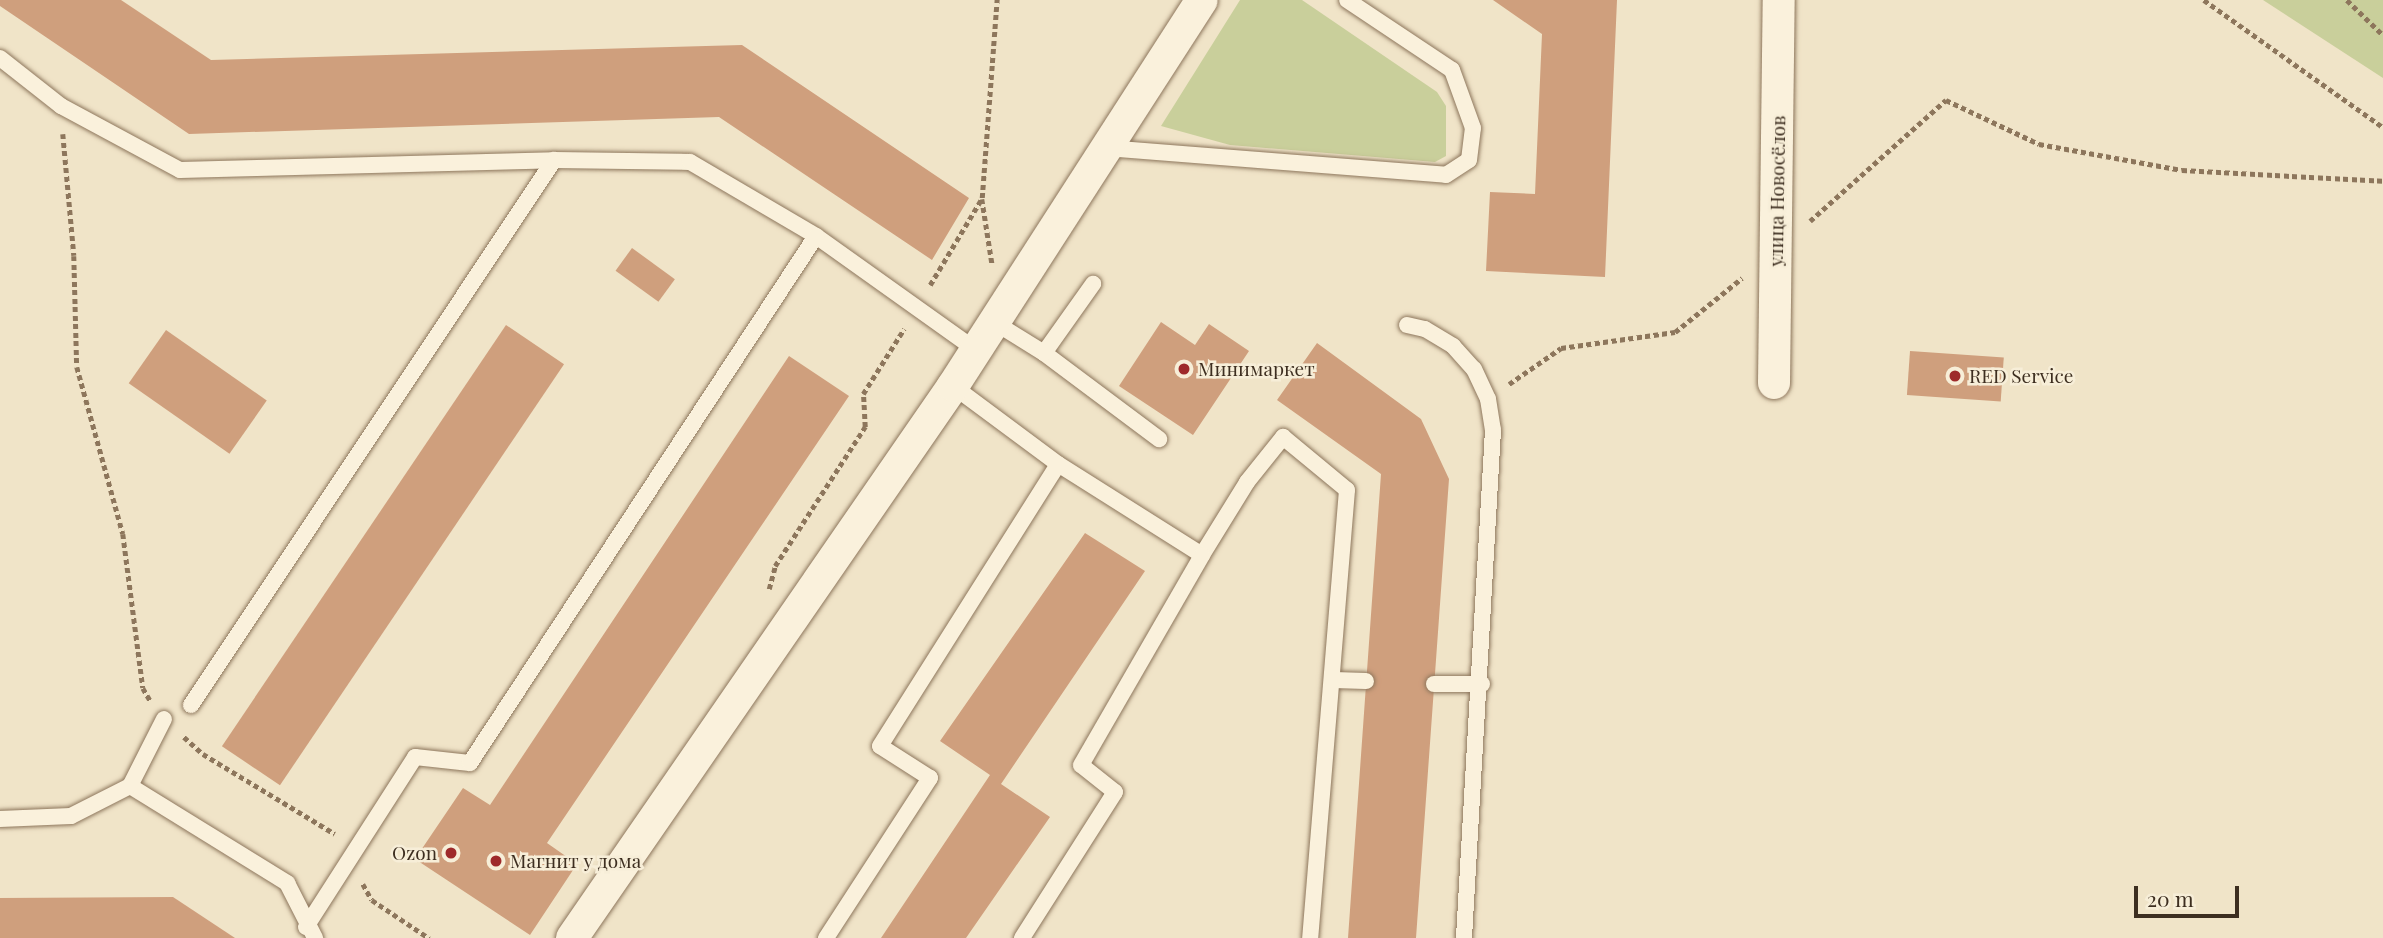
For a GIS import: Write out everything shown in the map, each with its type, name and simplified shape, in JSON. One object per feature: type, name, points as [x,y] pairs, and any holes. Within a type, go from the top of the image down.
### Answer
[{"type":"street","points":[[572,938],[953,386],[1202,0]]},
{"type":"street","name":"улица Новосёлов","points":[[1774,383],[1779,0]]},
{"type":"lane","points":[[1106,148],[1446,175],[1469,160],[1473,128],[1452,70],[1347,0]]},
{"type":"lane","points":[[0,58],[61,106],[180,170],[554,160],[690,162],[816,236],[976,350]]},
{"type":"lane","points":[[191,705],[554,160]]},
{"type":"lane","points":[[311,933],[350,860],[415,757],[470,763],[816,236]]},
{"type":"lane","points":[[1044,353],[1093,284]]},
{"type":"lane","points":[[996,318],[1159,439]]},
{"type":"lane","points":[[1407,325],[1424,329],[1452,346],[1474,369],[1488,399],[1493,430],[1482,684],[1464,938]]},
{"type":"lane","points":[[953,386],[1058,464],[1202,555]]},
{"type":"lane","points":[[1022,938],[1115,792],[1081,765],[1202,555],[1248,482],[1283,437],[1347,490],[1334,680],[1310,938]]},
{"type":"lane","points":[[826,938],[930,778],[880,746],[1058,464]]},
{"type":"lane","points":[[1334,680],[1366,681]]},
{"type":"lane","points":[[1434,684],[1482,684]]},
{"type":"lane","points":[[0,819],[71,816],[130,786],[164,719]]},
{"type":"lane","points":[[130,786],[287,883],[311,933]]},
{"type":"path","points":[[996,318],[982,198],[997,0]]},
{"type":"path","points":[[2204,0],[2383,127]]},
{"type":"path","points":[[2347,0],[2383,34]]},
{"type":"path","points":[[1488,399],[1561,348],[1675,332],[1776,251],[1946,100],[2039,144],[2182,170],[2383,181]]},
{"type":"path","points":[[61,106],[74,256],[76,367],[123,534],[143,688],[164,719],[203,754],[336,834],[372,900],[429,938]]},
{"type":"path","points":[[763,599],[775,566],[864,427],[863,394],[982,198]]},
{"type":"green space","points":[[1240,0],[1302,0],[1437,92],[1446,106],[1446,156],[1435,162],[1230,145],[1161,126]]},
{"type":"green space","points":[[2263,0],[2383,0],[2383,78]]},
{"type":"building","points":[[0,0],[121,0],[211,60],[742,45],[969,198],[932,260],[719,117],[189,134],[0,6]]},
{"type":"building","points":[[1493,0],[1617,0],[1605,277],[1486,271],[1490,192],[1535,194],[1542,34]]},
{"type":"building","points":[[632,248],[675,279],[658,302],[616,271]]},
{"type":"building","name":"Минимаркет","points":[[1161,322],[1195,345],[1209,324],[1249,351],[1193,435],[1119,386]]},
{"type":"building","points":[[506,325],[564,364],[280,785],[222,746]]},
{"type":"building","points":[[166,330],[267,401],[229,454],[129,383]]},
{"type":"building","points":[[1317,343],[1421,419],[1449,479],[1416,938],[1348,938],[1381,474],[1277,400]]},
{"type":"building","name":"RED Service","points":[[1910,351],[2004,358],[2001,401],[1907,395]]},
{"type":"building","points":[[789,356],[849,396],[547,843],[577,864],[530,935],[415,859],[463,788],[490,805]]},
{"type":"building","points":[[1085,533],[1145,571],[1001,784],[1050,817],[966,938],[881,938],[990,775],[940,741]]},
{"type":"building","points":[[173,897],[235,938],[0,938],[0,898]]},
{"type":"place","name":"Минимаркет","points":[[1184,369]]},
{"type":"place","name":"RED Service","points":[[1955,376]]},
{"type":"place","name":"Ozon","points":[[451,853]]},
{"type":"place","name":"Магнит у дома","points":[[496,861]]}]
